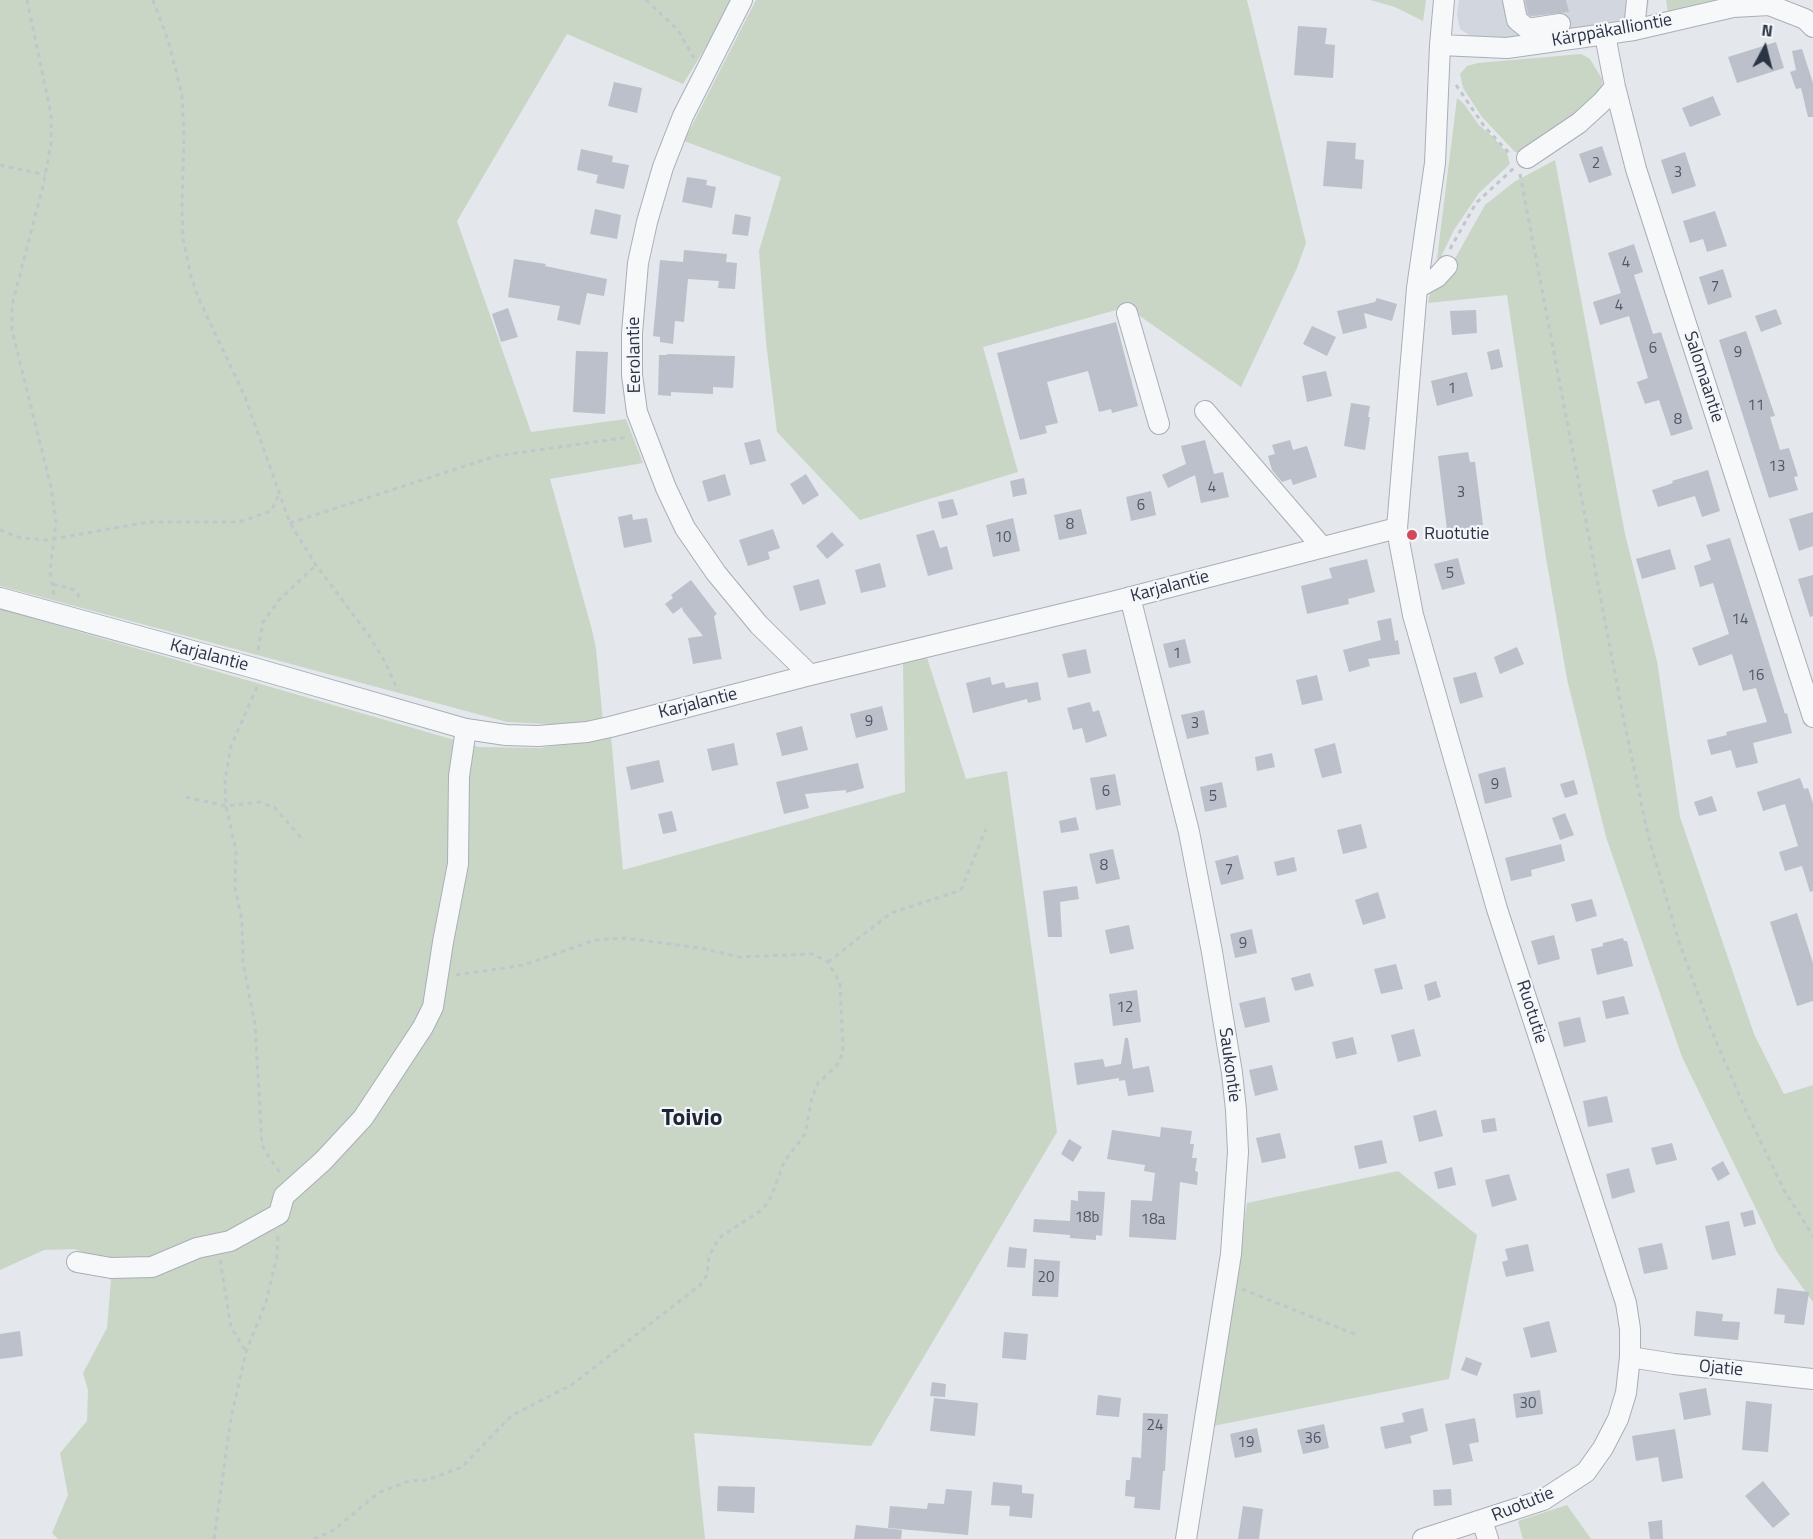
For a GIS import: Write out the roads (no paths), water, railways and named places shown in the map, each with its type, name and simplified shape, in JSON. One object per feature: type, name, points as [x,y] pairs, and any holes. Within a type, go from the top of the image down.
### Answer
[{"type":"street","name":"Eerolantie","points":[[742,0],[682,116],[663,167],[638,263],[632,333],[632,375],[637,412],[666,488],[685,528],[716,573],[759,625],[810,675]]},
{"type":"street","name":"Ruotutie","points":[[1423,1539],[1485,1530],[1543,1500],[1586,1472],[1603,1448],[1618,1419],[1626,1393],[1630,1357],[1630,1329],[1626,1303],[1497,909],[1413,615],[1397,528],[1417,288],[1435,163],[1444,0]]},
{"type":"street","points":[[1513,0],[1517,20],[1528,29],[1560,24]]},
{"type":"street","points":[[1634,30],[1637,0]]},
{"type":"street","name":"Kärppäkalliontie","points":[[1440,45],[1508,48],[1634,30],[1733,7],[1769,5],[1805,20],[1813,27]]},
{"type":"street","name":"Salomaantie","points":[[1605,35],[1636,172],[1813,717]]},
{"type":"street","points":[[1523,161],[1579,123],[1615,87]]},
{"type":"street","points":[[1417,288],[1437,277],[1446,266]]},
{"type":"street","points":[[1127,313],[1159,424]]},
{"type":"street","points":[[1205,411],[1323,547]]},
{"type":"street","name":"Karjalantie","points":[[0,598],[466,729],[506,735],[538,736],[586,732],[1397,528]]},
{"type":"street","name":"Saukontie","points":[[1130,597],[1189,832],[1232,1073],[1238,1152],[1231,1254],[1186,1539]]},
{"type":"street","points":[[77,1263],[111,1268],[152,1267],[197,1248],[230,1241],[279,1214],[284,1196],[363,1118],[423,1027],[433,1007],[458,864],[459,776],[466,729]]},
{"type":"street","name":"Ojatie","points":[[1630,1357],[1813,1379]]},
{"type":"place","name":"Ruotutie","points":[[1412,535]]},
{"type":"district","name":"Toivio","points":[[692,1119]]}]
